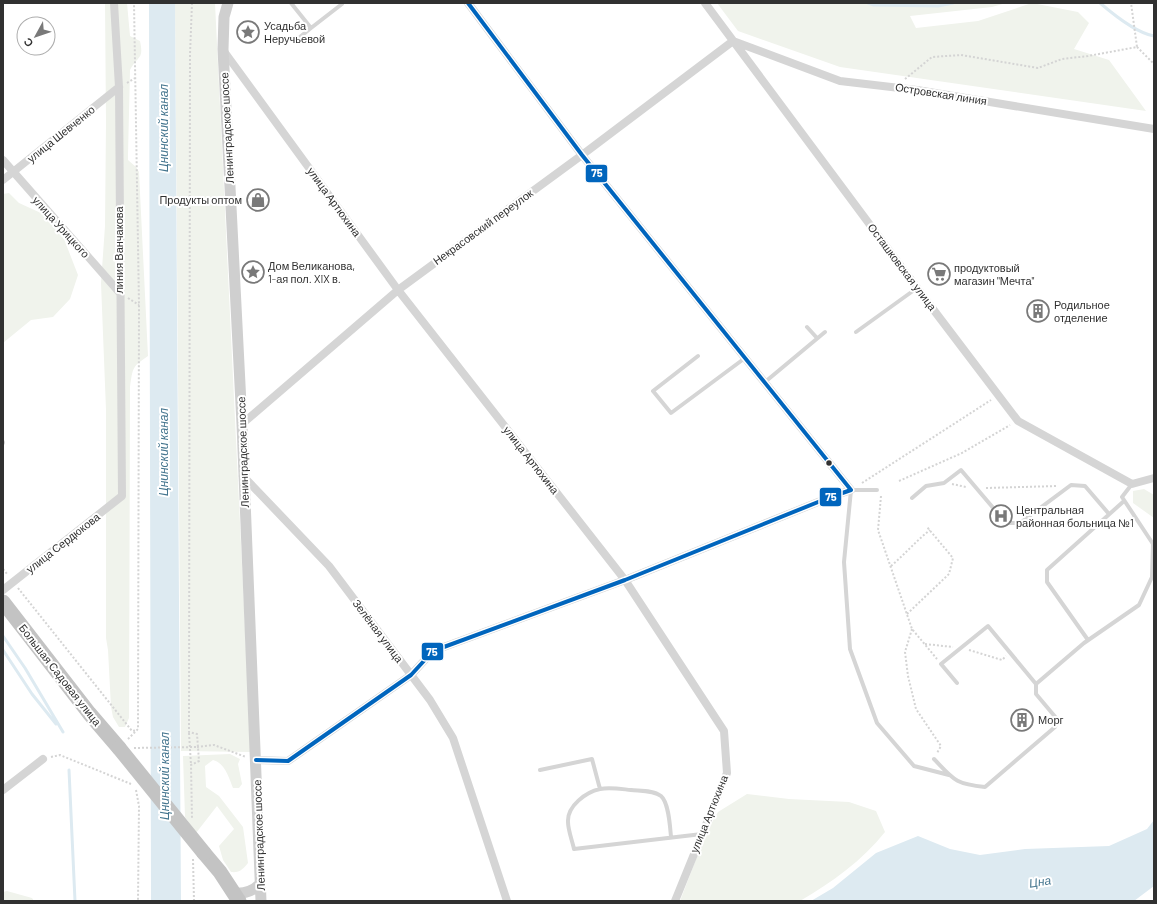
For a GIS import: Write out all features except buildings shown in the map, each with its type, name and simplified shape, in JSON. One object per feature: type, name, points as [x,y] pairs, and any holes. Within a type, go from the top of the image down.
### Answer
[{"type":"highway","name":"Большая Садовая улица","points":[[3,602],[89,713],[220,872],[237,897]]},
{"type":"street","name":"линия Ванчакова","points":[[114,3],[119,87],[122,496]]},
{"type":"street","name":"Ленинградское шоссе","points":[[228,3],[224,17],[223,49],[242,424],[261,901]]},
{"type":"street","points":[[256,760],[288,761],[411,675],[433,651],[624,580],[851,490],[582,155],[468,3]]},
{"type":"street","name":"Осташковская улица","points":[[705,3],[1018,421],[1135,483]]},
{"type":"street","name":"Некрасовский переулок","points":[[242,424],[398,290],[582,155],[733,41]]},
{"type":"street","name":"Островская линия","points":[[733,41],[840,81],[897,88],[1154,129]]},
{"type":"street","name":"улица Артюхина","points":[[223,49],[398,290],[624,580],[724,731],[727,773],[675,901]]},
{"type":"street","name":"улица Шевченко","points":[[3,180],[119,87]]},
{"type":"street","name":"улица Урицкого","points":[[3,160],[120,292]]},
{"type":"street","name":"Зелёная улица","points":[[243,476],[329,566],[430,700],[453,738],[508,901]]},
{"type":"street","points":[[1135,483],[1154,478]]},
{"type":"street","name":"улица Сердюкова","points":[[3,590],[122,496]]},
{"type":"street","points":[[3,790],[43,760]]},
{"type":"street","points":[[237,897],[251,891],[260,884]]},
{"type":"lane","points":[[291,3],[311,28]]},
{"type":"lane","points":[[295,41],[342,4]]},
{"type":"lane","points":[[856,332],[918,288]]},
{"type":"lane","points":[[807,327],[817,338]]},
{"type":"lane","points":[[765,382],[825,332]]},
{"type":"lane","points":[[698,356],[653,391],[671,414],[745,358]]},
{"type":"lane","points":[[912,498],[926,486],[944,483],[961,470],[1006,523],[1020,523],[1071,485],[1084,486],[1109,514]]},
{"type":"lane","points":[[1036,684],[1088,640],[1139,605],[1152,577],[1153,544],[1122,497],[1135,483]]},
{"type":"lane","points":[[877,490],[851,490],[844,562],[850,649],[877,722],[914,766],[948,775]]},
{"type":"lane","points":[[1088,640],[1047,582],[1048,570],[1124,501]]},
{"type":"lane","points":[[934,759],[952,779],[966,785],[985,787],[1055,728],[1056,719],[1036,694],[1036,684],[988,626],[941,664],[957,683]]},
{"type":"lane","points":[[540,770],[592,759],[600,789]]},
{"type":"lane","points":[[671,837],[665,802],[660,796],[650,792],[611,788],[600,789],[578,800],[570,811],[568,822],[574,849],[702,834]]},
{"type":"path","points":[[3,569],[132,731],[138,729],[139,305],[134,3]]},
{"type":"path","points":[[191,765],[189,732],[190,54],[192,3]]},
{"type":"path","points":[[1131,3],[1137,47],[1154,64]]},
{"type":"path","points":[[897,88],[932,57],[961,55],[1038,68],[1062,59],[1137,47]]},
{"type":"path","points":[[851,490],[999,395]]},
{"type":"path","points":[[899,480],[962,453],[1018,421]]},
{"type":"path","points":[[944,483],[977,489],[1071,485]]},
{"type":"path","points":[[881,494],[878,530],[912,629],[941,664]]},
{"type":"path","points":[[907,614],[949,574],[953,558],[927,527]]},
{"type":"path","points":[[891,566],[906,553],[915,542],[930,530]]},
{"type":"path","points":[[912,629],[905,652],[908,676],[916,709],[941,746],[934,759]]},
{"type":"path","points":[[189,732],[198,734],[197,747],[199,761]]},
{"type":"path","points":[[119,748],[197,747],[214,745],[256,760]]},
{"type":"path","points":[[43,760],[60,755],[136,786],[139,806],[138,901]]},
{"type":"shaded area","points":[[105,3],[127,3],[130,36],[140,41],[141,47],[141,55],[130,70],[128,160],[139,172],[148,356],[134,368],[130,387],[129,718],[125,727],[119,727],[113,717],[106,638],[106,410],[101,283],[105,226]]},
{"type":"shaded area","points":[[175,3],[215,3],[251,752],[181,751]]},
{"type":"shaded area","points":[[717,3],[1006,3],[992,7],[910,16],[916,28],[978,21],[1032,3],[1078,12],[1089,23],[1074,49],[1109,60],[1146,111],[840,67],[738,31]]},
{"type":"shaded area","points":[[9,193],[19,203],[41,213],[64,239],[78,275],[70,299],[53,317],[31,320],[3,343],[3,194]]},
{"type":"shaded area","points":[[1144,489],[1154,495],[1154,518],[1133,503],[1133,491]]},
{"type":"shaded area","points":[[230,754],[240,759],[238,764],[242,784],[239,788],[233,788],[224,768],[221,764],[213,760],[205,766],[206,787],[219,796],[243,827],[248,863],[237,872],[231,872],[223,860],[219,846],[234,829],[217,806],[196,833],[185,817],[183,756]]},
{"type":"shaded area","points":[[747,794],[789,799],[849,802],[876,811],[885,832],[867,852],[846,870],[823,887],[800,901],[680,901],[707,831],[718,812]]},
{"type":"shaded area","points":[[7,891],[32,898],[34,901],[3,901],[3,892]]},
{"type":"water","name":"Цнинский канал","points":[[149,3],[175,3],[181,901],[151,901]]},
{"type":"water","name":"Цна","points":[[1154,820],[1154,886],[1134,901],[811,901],[833,888],[876,853],[918,836],[950,849],[980,855],[1025,849],[1109,846],[1147,829]]},
{"type":"waterway","points":[[868,3],[874,5],[938,6],[953,3]]},
{"type":"waterway","points":[[1100,3],[1118,18],[1140,31],[1154,36]]},
{"type":"waterway","points":[[3,636],[25,668],[63,732]]},
{"type":"waterway","points":[[3,650],[32,694],[56,724]]},
{"type":"waterway","points":[[69,770],[75,901]]},
{"type":"transit line","name":"75","points":[[256,760],[288,761],[411,675],[433,651],[625,580],[851,490],[582,155],[468,3]]},
{"type":"place","name":"Усадьба Неручьевой","points":[[248,32]]},
{"type":"place","name":"Продукты оптом","points":[[258,200]]},
{"type":"place","name":"Дом Великанова, 1-ая пол. XIX в.","points":[[253,272]]},
{"type":"place","name":"продуктовый магазин \"Мечта\"","points":[[939,274]]},
{"type":"place","name":"Родильное отделение","points":[[1038,311]]},
{"type":"place","name":"Центральная районная больница №1","points":[[1001,516]]},
{"type":"place","name":"Морг","points":[[1022,720]]}]
